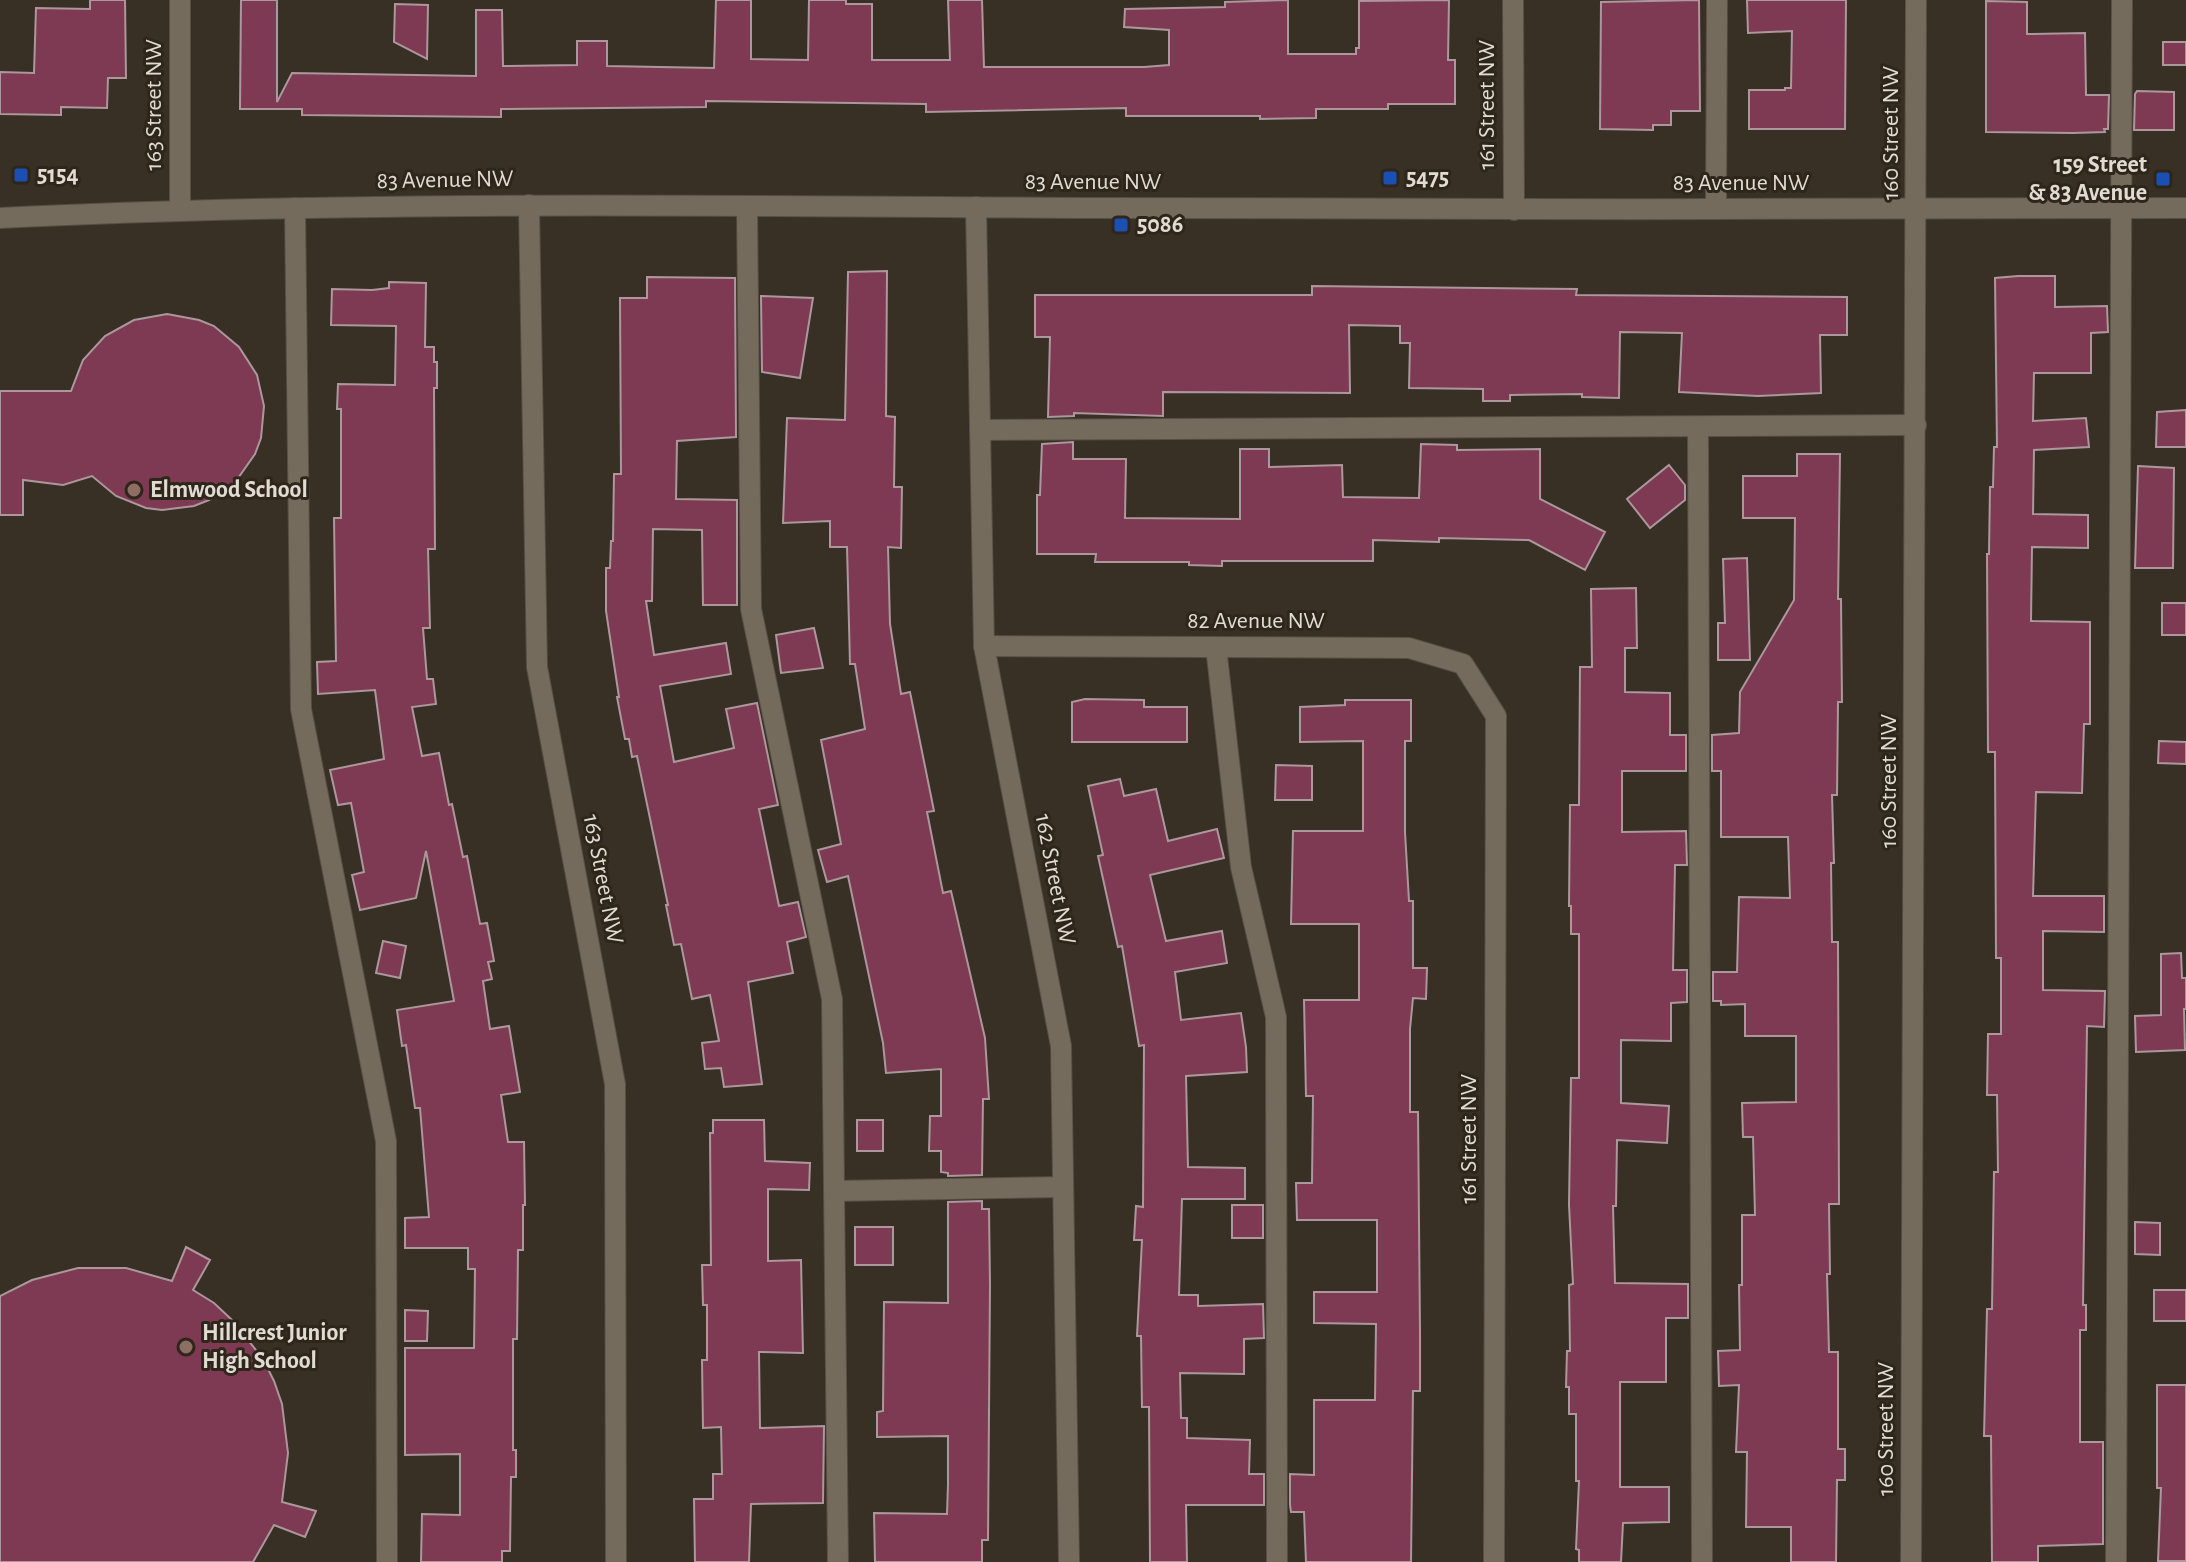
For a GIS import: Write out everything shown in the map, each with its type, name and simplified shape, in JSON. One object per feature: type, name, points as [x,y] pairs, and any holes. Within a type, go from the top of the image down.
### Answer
[{"type":"street","name":"163 Street NW","points":[[180,0],[180,209]]},
{"type":"street","name":"161 Street NW","points":[[1513,0],[1514,210]]},
{"type":"street","points":[[1716,209],[1717,0]]},
{"type":"street","name":"160 Street NW","points":[[1911,1562],[1916,0]]},
{"type":"street","points":[[2116,1562],[2122,0]]},
{"type":"street","name":"163 Street NW","points":[[529,205],[537,667],[615,1084],[616,1562]]},
{"type":"street","name":"83 Avenue NW","points":[[0,218],[180,209],[529,205],[1514,210],[2186,208]]},
{"type":"street","points":[[747,206],[751,609],[832,999],[838,1562]]},
{"type":"street","name":"162 Street NW","points":[[976,207],[984,646],[1061,1046],[1069,1562]]},
{"type":"street","points":[[295,208],[301,709],[386,1141],[387,1562]]},
{"type":"street","points":[[980,430],[1916,425]]},
{"type":"street","points":[[1698,427],[1702,1562]]},
{"type":"street","name":"82 Avenue NW","points":[[984,646],[1409,648],[1463,664],[1496,716]]},
{"type":"street","points":[[1216,647],[1241,867],[1276,1017],[1277,1562]]},
{"type":"street","name":"161 Street NW","points":[[1494,1562],[1496,716]]},
{"type":"street","points":[[834,1191],[1063,1187]]},
{"type":"building","points":[[90,0],[125,0],[126,78],[108,78],[107,108],[61,107],[61,115],[0,114],[0,72],[34,73],[36,8],[90,9]]},
{"type":"building","points":[[241,0],[277,0],[277,102],[292,73],[476,76],[476,10],[502,10],[503,66],[577,65],[577,41],[607,41],[607,66],[714,68],[716,0],[751,0],[751,59],[808,60],[809,0],[846,0],[846,4],[872,4],[872,60],[950,60],[948,0],[982,0],[984,67],[1144,67],[1169,65],[1169,30],[1124,27],[1125,9],[1225,7],[1225,2],[1288,0],[1288,54],[1356,54],[1356,48],[1359,48],[1359,1],[1449,0],[1448,60],[1455,60],[1455,104],[1388,104],[1388,109],[1316,109],[1316,118],[1260,119],[1260,116],[1126,116],[1126,108],[926,112],[926,104],[706,101],[706,107],[501,109],[501,117],[302,115],[302,109],[240,109]]},
{"type":"building","points":[[1699,0],[1700,111],[1671,111],[1671,125],[1653,125],[1653,130],[1600,129],[1601,2]]},
{"type":"building","points":[[1747,0],[1846,0],[1845,129],[1749,129],[1749,90],[1791,88],[1792,31],[1748,33]]},
{"type":"building","points":[[1986,1],[2027,2],[2027,34],[2085,33],[2086,95],[2109,95],[2108,129],[2104,129],[2105,132],[1986,132]]},
{"type":"building","points":[[395,4],[428,5],[427,59],[394,42]]},
{"type":"building","points":[[2163,42],[2186,42],[2186,65],[2163,65]]},
{"type":"building","points":[[2137,91],[2174,92],[2174,130],[2134,130]]},
{"type":"building","points":[[887,271],[886,416],[895,417],[894,487],[902,487],[901,548],[888,547],[890,624],[901,694],[910,692],[934,811],[927,812],[943,893],[951,891],[985,1038],[989,1099],[983,1099],[982,1175],[948,1176],[948,1173],[941,1172],[941,1151],[929,1151],[930,1116],[941,1116],[941,1069],[886,1073],[883,1043],[848,876],[827,882],[818,850],[841,844],[821,740],[865,729],[855,664],[850,664],[847,547],[830,547],[830,521],[783,523],[787,418],[845,420],[848,272]]},
{"type":"building","points":[[2055,276],[2055,307],[2107,306],[2108,332],[2091,333],[2091,373],[2034,373],[2033,421],[2086,418],[2089,447],[2034,450],[2033,514],[2088,515],[2088,548],[2032,547],[2031,621],[2090,622],[2090,724],[2084,724],[2082,793],[2036,792],[2033,896],[2104,896],[2104,932],[2043,931],[2043,990],[2105,991],[2104,1027],[2087,1026],[2083,1305],[2086,1305],[2086,1330],[2080,1330],[2080,1442],[2103,1442],[2103,1544],[2038,1546],[2038,1562],[1992,1562],[1991,1436],[1984,1436],[1987,1309],[1992,1309],[1994,1172],[1998,1172],[1997,1095],[1987,1095],[1988,1034],[2001,1034],[2001,958],[1996,958],[1995,752],[1988,752],[1987,554],[1990,487],[1993,487],[1994,447],[1997,447],[1995,278]]},
{"type":"building","points":[[647,277],[735,278],[736,437],[677,441],[676,499],[737,500],[737,605],[703,605],[702,530],[653,529],[652,601],[646,601],[654,655],[726,643],[731,674],[660,686],[674,762],[734,748],[726,709],[757,703],[778,805],[759,809],[779,906],[798,902],[806,937],[787,942],[793,973],[748,982],[762,1084],[724,1087],[721,1068],[705,1069],[702,1043],[719,1041],[710,995],[692,999],[681,944],[674,945],[637,756],[632,757],[629,739],[625,739],[617,697],[606,611],[606,568],[610,568],[613,541],[614,474],[621,474],[620,298],[647,298]]},
{"type":"building","points":[[389,282],[426,283],[425,347],[434,347],[434,362],[437,362],[437,388],[434,388],[435,549],[428,549],[430,628],[423,628],[427,679],[433,679],[436,704],[412,707],[422,756],[439,753],[463,857],[467,856],[480,924],[487,923],[494,961],[488,962],[492,979],[483,981],[490,1029],[509,1026],[520,1092],[501,1095],[508,1142],[524,1142],[525,1205],[523,1250],[518,1250],[517,1339],[513,1339],[513,1450],[516,1450],[516,1477],[511,1477],[510,1551],[502,1551],[502,1562],[421,1562],[422,1514],[460,1515],[460,1454],[405,1455],[405,1348],[474,1348],[475,1269],[468,1269],[468,1248],[405,1248],[405,1218],[429,1217],[420,1108],[415,1108],[406,1045],[402,1046],[397,1010],[454,1001],[426,851],[416,898],[360,910],[352,875],[364,872],[351,803],[338,805],[330,770],[384,759],[375,690],[318,694],[317,662],[336,661],[334,518],[341,518],[341,409],[337,409],[338,384],[395,385],[396,326],[331,325],[332,289],[389,288]]},
{"type":"building","points":[[1312,286],[1577,289],[1576,295],[1847,297],[1847,335],[1820,335],[1821,393],[1758,396],[1679,392],[1682,333],[1620,332],[1619,398],[1582,397],[1582,394],[1510,395],[1510,401],[1483,401],[1483,389],[1409,388],[1410,343],[1400,343],[1400,326],[1349,325],[1350,393],[1163,392],[1163,416],[1074,413],[1074,416],[1048,417],[1050,337],[1035,337],[1035,295],[1312,295]]},
{"type":"building","points":[[761,296],[813,298],[800,378],[762,372]]},
{"type":"building","points":[[167,314],[214,326],[239,347],[257,375],[264,406],[261,438],[255,454],[236,481],[209,500],[194,506],[162,510],[146,508],[116,496],[92,476],[63,485],[23,480],[23,515],[0,515],[0,391],[71,391],[83,360],[105,336],[134,320]]},
{"type":"building","points":[[2186,410],[2186,447],[2156,447],[2157,412]]},
{"type":"building","points":[[1073,442],[1073,459],[1126,459],[1125,518],[1240,519],[1240,449],[1269,449],[1269,467],[1342,465],[1343,497],[1419,498],[1421,444],[1457,445],[1457,450],[1540,449],[1540,499],[1605,532],[1585,570],[1529,540],[1373,540],[1373,561],[1222,561],[1222,566],[1189,565],[1189,562],[1095,562],[1096,554],[1037,554],[1037,495],[1040,495],[1042,444]]},
{"type":"building","points":[[1797,454],[1840,454],[1838,599],[1841,599],[1842,702],[1838,702],[1837,795],[1832,795],[1834,863],[1831,863],[1832,942],[1838,942],[1839,1204],[1829,1204],[1830,1274],[1827,1274],[1829,1352],[1838,1352],[1838,1449],[1845,1449],[1845,1480],[1837,1480],[1836,1562],[1791,1562],[1791,1527],[1746,1527],[1747,1452],[1736,1452],[1739,1385],[1719,1386],[1718,1351],[1740,1350],[1742,1215],[1755,1215],[1753,1137],[1743,1137],[1742,1103],[1796,1102],[1796,1036],[1745,1036],[1745,1004],[1721,1005],[1721,1001],[1713,1001],[1713,972],[1737,972],[1739,897],[1790,898],[1788,837],[1721,837],[1721,771],[1712,771],[1712,735],[1739,733],[1740,692],[1794,600],[1795,518],[1743,518],[1743,476],[1797,476]]},
{"type":"building","points":[[1669,465],[1685,485],[1685,500],[1650,528],[1627,499]]},
{"type":"building","points":[[2138,466],[2174,468],[2173,568],[2135,568]]},
{"type":"building","points":[[1747,558],[1750,660],[1718,660],[1718,623],[1725,623],[1723,559]]},
{"type":"building","points":[[1636,588],[1637,648],[1625,648],[1625,692],[1670,693],[1670,735],[1686,735],[1686,771],[1622,771],[1622,832],[1686,831],[1687,865],[1675,865],[1673,970],[1687,970],[1687,1002],[1671,1003],[1671,1041],[1621,1040],[1621,1103],[1669,1106],[1667,1143],[1617,1140],[1616,1206],[1613,1206],[1615,1283],[1688,1284],[1688,1318],[1666,1318],[1666,1382],[1620,1382],[1620,1487],[1669,1487],[1669,1522],[1623,1523],[1621,1562],[1579,1562],[1579,1550],[1576,1549],[1579,1481],[1576,1481],[1576,1414],[1569,1414],[1569,1387],[1566,1387],[1567,1351],[1570,1351],[1569,1285],[1573,1284],[1569,1205],[1571,1078],[1579,1078],[1579,934],[1571,934],[1569,906],[1570,805],[1579,805],[1580,667],[1592,667],[1591,589]]},
{"type":"building","points":[[2162,603],[2186,603],[2186,635],[2162,635]]},
{"type":"building","points":[[814,628],[823,668],[781,673],[776,635]]},
{"type":"building","points":[[1085,699],[1144,700],[1144,707],[1187,707],[1187,742],[1072,742],[1072,702]]},
{"type":"building","points":[[1345,700],[1411,700],[1411,741],[1405,741],[1405,832],[1409,901],[1413,901],[1413,968],[1427,968],[1426,999],[1413,998],[1410,1029],[1410,1112],[1418,1112],[1420,1331],[1420,1391],[1413,1391],[1411,1562],[1306,1562],[1304,1512],[1291,1512],[1290,1505],[1290,1474],[1314,1475],[1314,1400],[1375,1400],[1376,1324],[1314,1323],[1314,1292],[1377,1292],[1377,1220],[1297,1220],[1296,1183],[1312,1183],[1313,1096],[1306,1096],[1304,1000],[1359,1000],[1359,924],[1291,924],[1293,831],[1363,831],[1363,741],[1300,742],[1300,707],[1345,705]]},
{"type":"building","points":[[2159,741],[2186,742],[2186,764],[2158,763]]},
{"type":"building","points":[[1276,765],[1312,766],[1312,800],[1275,800]]},
{"type":"building","points":[[1120,779],[1124,796],[1156,789],[1168,841],[1217,829],[1224,858],[1150,875],[1166,941],[1222,931],[1227,963],[1175,972],[1181,1020],[1241,1013],[1246,1047],[1247,1072],[1186,1076],[1188,1167],[1245,1168],[1245,1199],[1182,1199],[1179,1295],[1198,1295],[1198,1306],[1263,1304],[1264,1338],[1244,1339],[1244,1374],[1180,1373],[1181,1418],[1187,1418],[1187,1438],[1250,1440],[1249,1474],[1264,1474],[1264,1505],[1186,1505],[1187,1562],[1150,1562],[1149,1407],[1142,1407],[1141,1336],[1137,1336],[1142,1240],[1134,1240],[1136,1206],[1143,1207],[1144,1045],[1139,1046],[1122,946],[1118,947],[1098,856],[1103,855],[1088,786]]},
{"type":"building","points":[[383,941],[406,946],[400,978],[376,973]]},
{"type":"building","points":[[2181,953],[2182,978],[2186,978],[2185,1050],[2136,1052],[2135,1016],[2161,1015],[2161,954]]},
{"type":"building","points":[[713,1120],[764,1120],[765,1161],[810,1163],[809,1190],[768,1189],[768,1261],[801,1260],[803,1353],[759,1352],[760,1428],[824,1426],[823,1503],[751,1504],[749,1562],[695,1562],[694,1499],[713,1499],[713,1474],[722,1474],[721,1427],[703,1428],[702,1360],[707,1360],[707,1305],[703,1305],[702,1265],[711,1265],[710,1133],[713,1133]]},
{"type":"building","points":[[857,1120],[883,1120],[883,1151],[857,1151]]},
{"type":"building","points":[[982,1201],[982,1209],[989,1209],[990,1285],[988,1540],[982,1540],[982,1562],[875,1562],[874,1513],[947,1514],[948,1436],[877,1437],[877,1412],[883,1411],[884,1302],[948,1303],[948,1202]]},
{"type":"building","points":[[1232,1205],[1263,1205],[1263,1238],[1232,1238]]},
{"type":"building","points":[[2135,1222],[2160,1223],[2160,1255],[2135,1254]]},
{"type":"building","points":[[855,1227],[893,1227],[893,1265],[855,1265]]},
{"type":"building","points":[[186,1247],[210,1260],[193,1290],[214,1303],[232,1320],[263,1359],[274,1381],[282,1404],[288,1453],[282,1502],[316,1511],[305,1537],[274,1525],[253,1562],[0,1562],[0,1296],[32,1280],[78,1268],[126,1268],[172,1281]]},
{"type":"building","points":[[2154,1290],[2186,1290],[2186,1321],[2154,1321]]},
{"type":"building","points":[[405,1310],[428,1311],[427,1341],[405,1341]]},
{"type":"building","points":[[2157,1385],[2186,1385],[2186,1561],[2158,1561],[2161,1488],[2157,1488]]},
{"type":"place","name":"5154","points":[[21,175]]},
{"type":"place","name":"5475","points":[[1390,178]]},
{"type":"place","name":"159 Street & 83 Avenue","points":[[2163,179]]},
{"type":"place","name":"5086","points":[[1121,225]]},
{"type":"place","name":"Elmwood School","points":[[134,490]]},
{"type":"place","name":"Hillcrest Junior High School","points":[[186,1347]]}]
